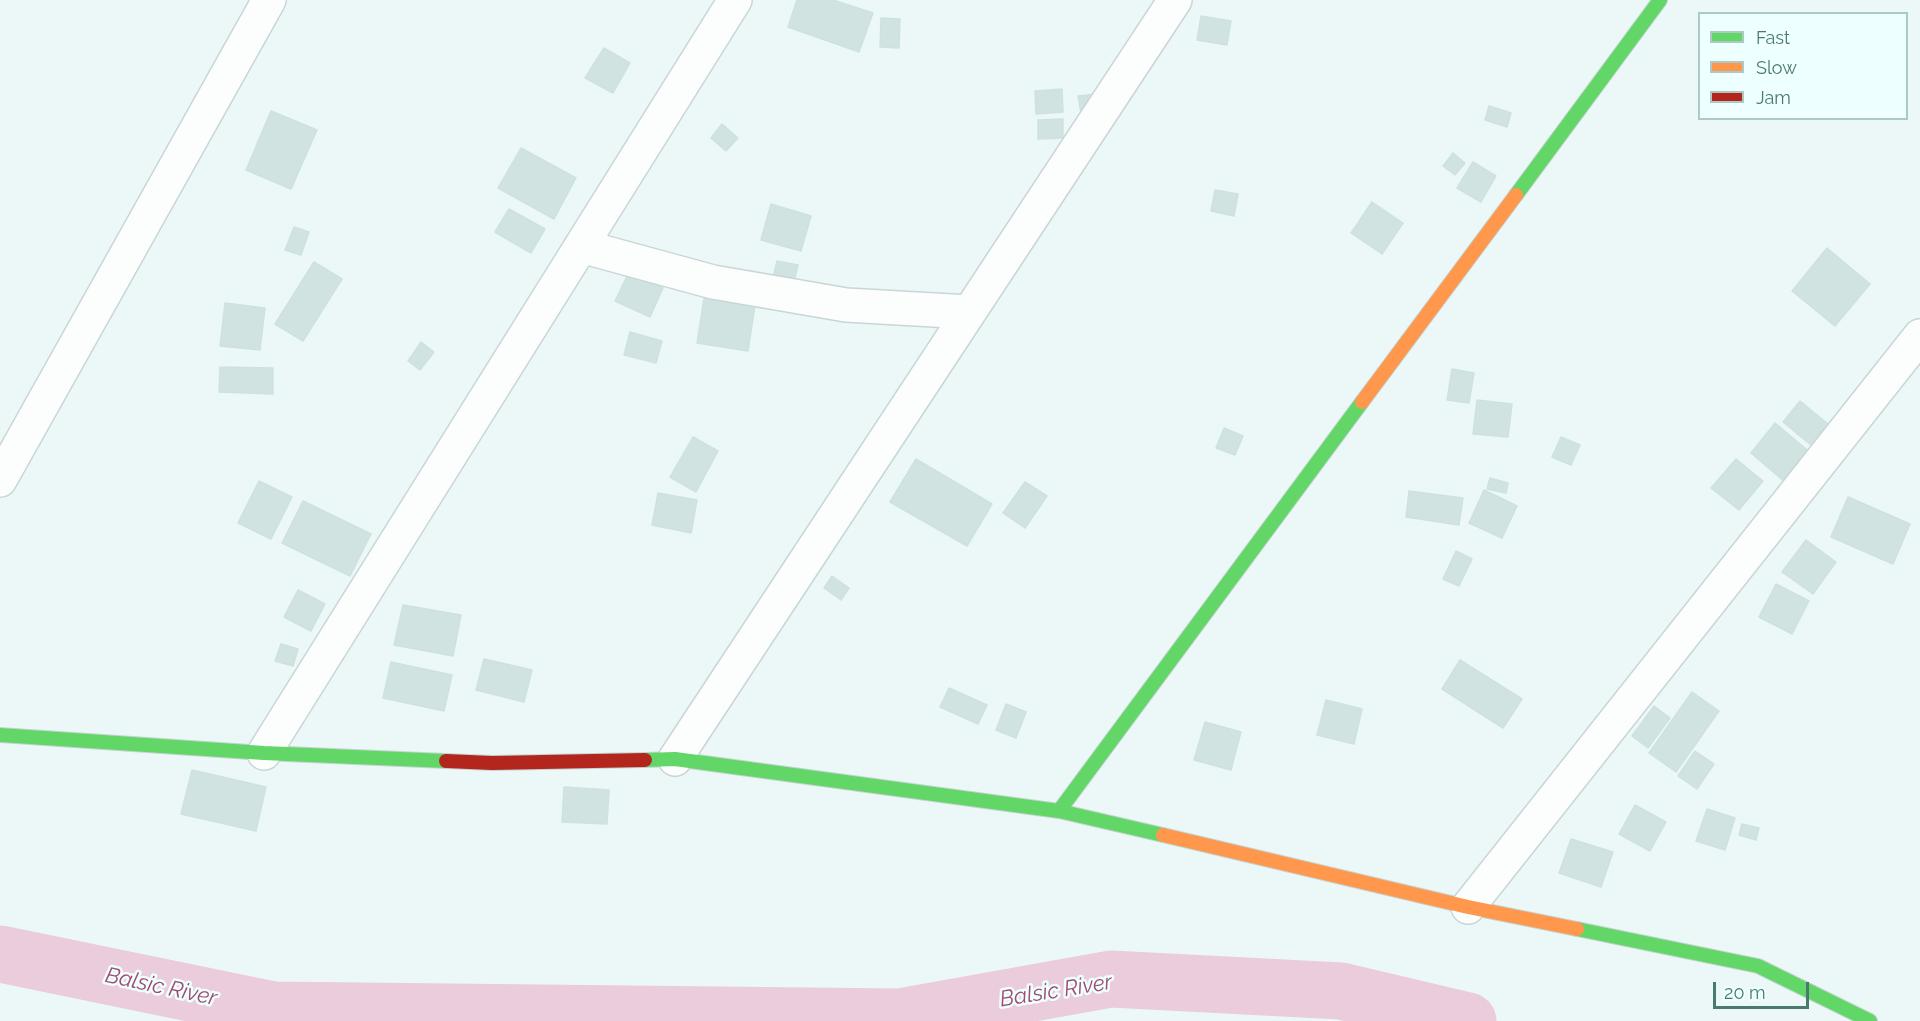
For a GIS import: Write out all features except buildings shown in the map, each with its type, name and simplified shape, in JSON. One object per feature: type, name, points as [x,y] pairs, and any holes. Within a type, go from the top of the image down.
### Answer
[{"type":"street","points":[[0,480],[269,0]]},
{"type":"street","points":[[264,753],[735,0]]},
{"type":"street","points":[[675,759],[1175,0]]},
{"type":"street","points":[[1059,811],[1660,0]]},
{"type":"street","points":[[581,246],[713,282],[846,305],[969,312]]},
{"type":"street","points":[[1468,907],[1920,336]]},
{"type":"street","points":[[0,735],[264,753],[492,763],[675,759],[1059,811],[1468,907],[1758,966],[1869,1021]]},
{"type":"waterway","name":"Balsic River","points":[[0,954],[273,1010],[899,1017],[1111,979],[1341,991],[1468,1021]]},
{"type":"traffic: fast","points":[[1516,195],[1660,0]]},
{"type":"traffic: fast","points":[[1059,811],[1362,402]]},
{"type":"traffic: fast","points":[[0,735],[264,753],[446,761]]},
{"type":"traffic: fast","points":[[645,760],[675,759],[1059,811],[1163,835]]},
{"type":"traffic: fast","points":[[1577,929],[1758,966],[1870,1021]]},
{"type":"traffic: slow","points":[[1362,402],[1516,195]]},
{"type":"traffic: slow","points":[[1163,835],[1468,907],[1577,929]]},
{"type":"traffic: jam","points":[[446,761],[492,763],[645,760]]}]
